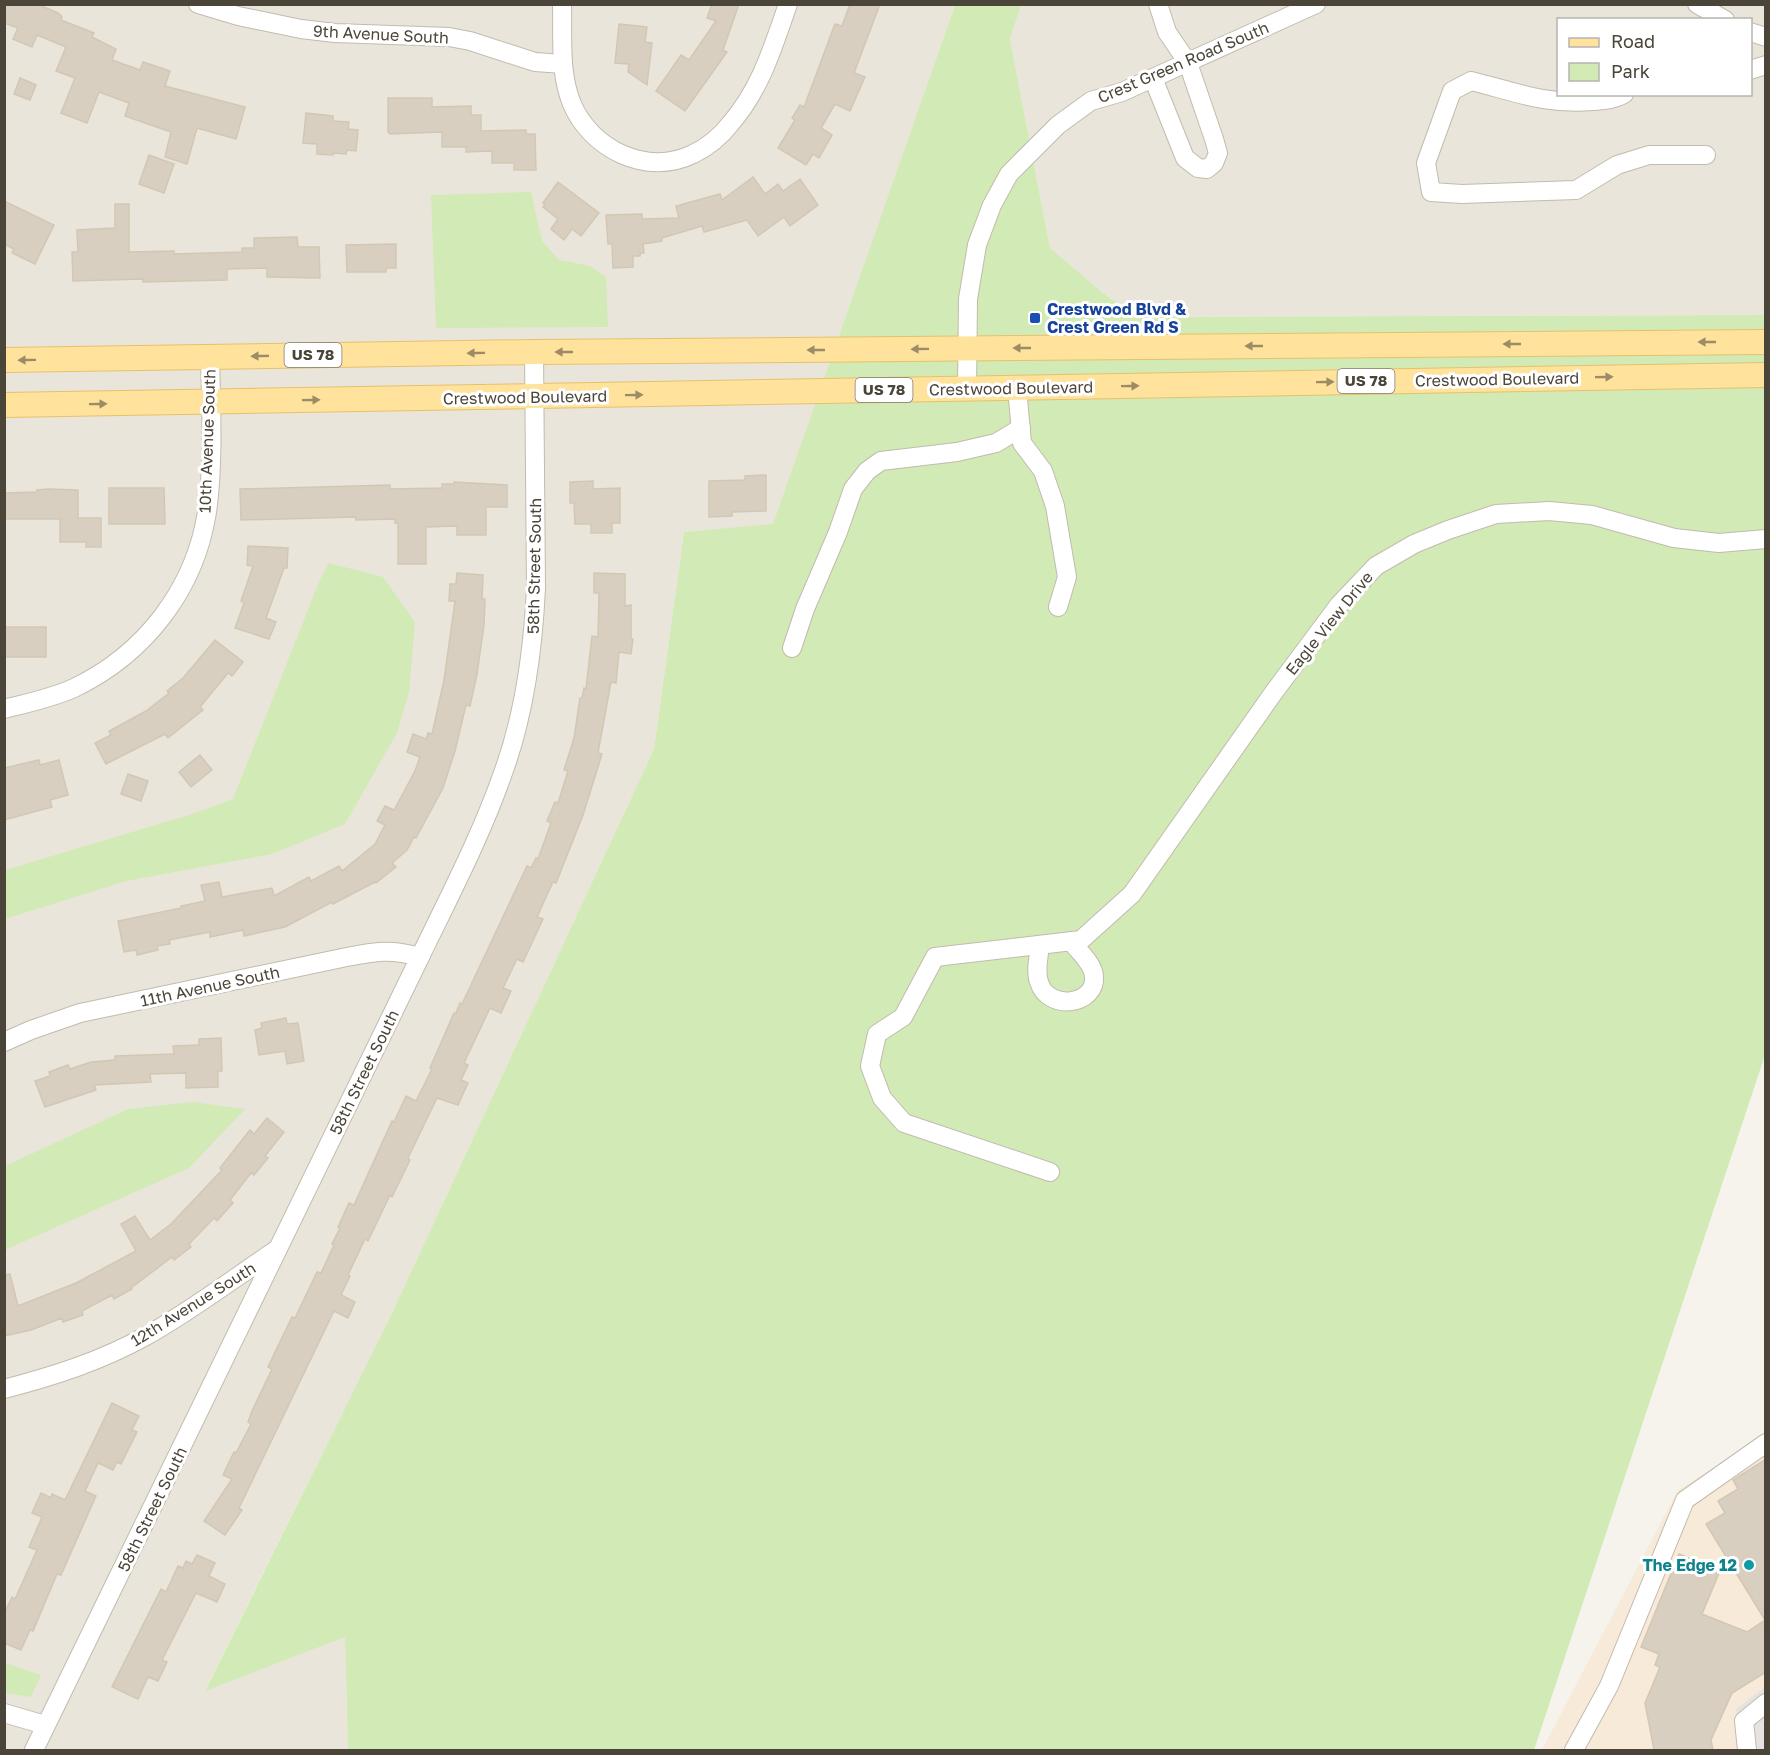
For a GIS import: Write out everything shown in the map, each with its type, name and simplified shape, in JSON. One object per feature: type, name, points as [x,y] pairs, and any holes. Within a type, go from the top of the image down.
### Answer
[{"type":"main road","name":"US 78","points":[[4,360],[534,352],[1766,342]]},
{"type":"main road","name":"Crestwood Boulevard","points":[[4,405],[1766,375]]},
{"type":"street","name":"9th Avenue South","points":[[198,4],[238,16],[301,29],[335,33],[449,37],[470,41],[535,62],[564,64]]},
{"type":"street","points":[[562,4],[564,77],[573,106],[585,126],[601,143],[629,158],[644,161],[675,160],[691,155],[705,148],[718,137],[752,95],[764,70],[788,4]]},
{"type":"street","points":[[1153,78],[1185,158],[1198,168],[1208,169],[1214,163],[1218,153],[1188,63],[1167,32],[1158,4]]},
{"type":"street","name":"Crest Green Road South","points":[[967,388],[968,299],[977,244],[992,205],[1009,174],[1058,125],[1091,101],[1122,92],[1316,4]]},
{"type":"street","points":[[1697,4],[1719,13]]},
{"type":"street","points":[[1621,96],[1615,100],[1578,103],[1546,101],[1471,81],[1452,91],[1426,163],[1431,192],[1462,194],[1576,190],[1617,165],[1649,155],[1706,155]]},
{"type":"street","name":"58th Street South","points":[[34,1750],[420,957],[492,802],[510,751],[523,703],[534,626],[536,588],[534,352]]},
{"type":"street","name":"10th Avenue South","points":[[4,709],[72,689],[112,666],[147,636],[175,599],[195,557],[207,512],[211,402],[210,356]]},
{"type":"street","points":[[1017,388],[1022,443],[1043,471],[1055,506],[1067,577],[1058,607]]},
{"type":"street","points":[[792,648],[805,609],[854,489],[867,471],[881,461],[957,452],[996,443],[1021,428]]},
{"type":"street","name":"Eagle View Drive","points":[[1071,941],[1081,940],[1132,894],[1339,605],[1376,566],[1414,544],[1496,514],[1549,511],[1592,515],[1674,538],[1719,543],[1766,539]]},
{"type":"street","points":[[1040,945],[1038,976],[1046,996],[1058,1001],[1072,1002],[1084,996],[1093,987],[1094,975],[1071,941],[935,957],[903,1017],[877,1034],[870,1066],[882,1098],[904,1123],[1050,1172]]},
{"type":"street","name":"11th Avenue South","points":[[4,1042],[80,1013],[331,960],[374,952],[399,951],[420,957]]},
{"type":"street","name":"12th Avenue South","points":[[4,1389],[72,1370],[130,1344],[171,1321],[278,1249]]},
{"type":"street","points":[[1574,1750],[1609,1686],[1685,1500],[1766,1443]]},
{"type":"street","points":[[1747,1750],[1744,1721],[1766,1703]]},
{"type":"street","points":[[4,1713],[45,1725]]},
{"type":"shaded area","points":[[1021,4],[1765,5],[1765,315],[1140,317],[1108,297],[1050,248],[1010,39]]},
{"type":"shaded area","points":[[5,5],[955,5],[773,525],[684,532],[654,749],[391,1315],[205,1690],[345,1636],[348,1750],[5,1750]]},
{"type":"shaded area","points":[[1765,1436],[1765,1750],[1542,1750],[1678,1490]]},
{"type":"shaded area","points":[[1765,1687],[1765,1750],[1739,1750],[1736,1709]]},
{"type":"green space","points":[[955,5],[1021,5],[1010,39],[1050,248],[1108,297],[1140,317],[1765,315],[1765,1055],[1534,1750],[348,1750],[345,1637],[205,1691],[391,1315],[654,749],[684,532],[773,524]]},
{"type":"green space","points":[[531,192],[542,241],[559,260],[590,266],[606,277],[608,327],[436,328],[431,195]]},
{"type":"green space","points":[[329,563],[383,577],[415,622],[409,692],[397,733],[345,824],[272,854],[126,881],[5,919],[5,870],[189,815],[233,799],[319,582]]},
{"type":"green space","points":[[193,1102],[245,1109],[189,1168],[5,1250],[5,1166],[128,1109]]},
{"type":"green space","points":[[5,1663],[41,1675],[31,1697],[5,1693]]},
{"type":"building","points":[[4,4],[37,4],[58,13],[62,17],[61,20],[94,33],[92,37],[116,49],[112,60],[140,70],[143,62],[170,71],[165,86],[245,107],[236,139],[197,128],[187,164],[165,157],[171,132],[125,116],[129,103],[99,92],[87,123],[61,113],[75,78],[56,71],[66,47],[37,35],[32,47],[13,39],[18,28],[4,23]]},
{"type":"building","points":[[712,4],[739,4],[723,50],[727,52],[685,111],[656,91],[681,55],[689,60],[716,21],[707,18]]},
{"type":"building","points":[[850,4],[880,4],[854,73],[865,77],[850,111],[835,104],[821,128],[832,135],[819,158],[813,154],[806,165],[778,148],[795,120],[792,118],[800,105],[804,107],[835,24],[842,26]]},
{"type":"building","points":[[619,24],[647,27],[645,42],[652,43],[647,85],[628,72],[629,64],[615,63]]},
{"type":"building","points":[[20,78],[36,85],[30,100],[14,94]]},
{"type":"building","points":[[388,98],[432,98],[432,107],[471,106],[471,115],[481,115],[481,131],[526,130],[526,134],[535,134],[536,170],[514,170],[514,163],[492,163],[492,151],[466,152],[466,147],[442,147],[442,132],[390,134],[388,132]]},
{"type":"building","points":[[306,113],[333,116],[333,121],[349,122],[348,129],[358,130],[356,151],[347,150],[346,154],[333,153],[333,155],[317,154],[317,144],[303,143]]},
{"type":"building","points":[[149,155],[174,164],[164,193],[139,184]]},
{"type":"building","points":[[753,177],[765,194],[778,184],[783,191],[800,179],[818,205],[790,226],[784,217],[758,236],[747,220],[704,232],[702,226],[662,238],[662,241],[643,244],[644,253],[640,253],[640,256],[633,256],[633,267],[613,268],[612,244],[608,244],[606,215],[642,214],[642,219],[679,218],[676,206],[720,194],[722,200]]},
{"type":"building","points":[[558,182],[599,213],[581,236],[572,229],[564,240],[551,229],[558,219],[543,207],[545,204],[543,203]]},
{"type":"building","points":[[4,201],[54,225],[35,264],[12,253],[14,249],[4,244]]},
{"type":"building","points":[[115,204],[129,204],[129,252],[174,251],[174,254],[242,252],[242,248],[254,248],[254,238],[297,237],[298,247],[319,247],[320,278],[267,277],[267,268],[227,269],[227,280],[73,281],[72,252],[78,252],[77,230],[115,228]]},
{"type":"building","points":[[396,244],[396,268],[386,268],[386,272],[347,272],[346,245]]},
{"type":"building","points":[[766,475],[766,511],[732,512],[732,516],[709,517],[709,481],[745,480],[745,476]]},
{"type":"building","points":[[593,481],[593,489],[620,488],[620,523],[612,523],[612,533],[591,533],[591,524],[575,524],[574,503],[570,503],[570,482]]},
{"type":"building","points":[[454,482],[507,485],[507,507],[486,507],[486,535],[457,535],[457,526],[426,527],[426,564],[398,564],[398,523],[395,523],[395,519],[356,520],[356,517],[241,520],[240,489],[390,485],[390,489],[442,488],[442,484],[454,484]]},
{"type":"building","points":[[109,488],[164,488],[165,524],[109,524]]},
{"type":"building","points":[[37,490],[78,490],[78,518],[101,518],[101,547],[86,547],[86,542],[60,542],[60,519],[4,519],[4,493],[37,492]]},
{"type":"building","points":[[248,546],[288,548],[287,568],[284,568],[266,618],[276,622],[269,639],[235,628],[253,566],[247,565]]},
{"type":"building","points":[[457,573],[483,575],[484,625],[477,674],[470,706],[466,705],[443,788],[416,838],[414,837],[407,850],[392,863],[396,867],[376,883],[333,904],[332,902],[285,927],[244,936],[243,930],[210,937],[210,932],[169,940],[170,944],[157,946],[158,950],[137,955],[136,950],[124,952],[118,921],[205,901],[201,885],[219,882],[222,897],[272,888],[274,896],[309,877],[311,881],[339,866],[342,871],[375,844],[385,825],[377,821],[385,806],[394,810],[420,757],[407,752],[413,734],[426,739],[428,733],[432,734],[444,680],[455,601],[449,601],[450,584],[456,584]]},
{"type":"building","points":[[594,573],[625,574],[625,606],[631,605],[631,639],[633,639],[631,654],[619,652],[616,683],[611,682],[598,753],[602,754],[583,815],[556,883],[553,882],[537,917],[543,919],[523,962],[517,959],[503,988],[511,991],[501,1013],[490,1008],[464,1063],[468,1065],[461,1080],[468,1083],[458,1105],[437,1098],[392,1197],[390,1195],[368,1241],[365,1239],[348,1275],[350,1276],[341,1295],[355,1302],[348,1318],[334,1311],[239,1508],[242,1510],[225,1535],[204,1521],[232,1479],[223,1475],[251,1424],[248,1422],[252,1411],[272,1369],[268,1367],[317,1272],[321,1273],[349,1203],[354,1205],[392,1121],[394,1122],[406,1096],[416,1101],[432,1069],[430,1068],[454,1013],[460,1003],[462,1004],[527,866],[531,868],[536,858],[538,859],[551,823],[547,821],[555,802],[558,803],[568,771],[564,770],[574,738],[580,698],[582,698],[584,688],[586,689],[592,636],[598,637],[599,593],[594,593]]},
{"type":"building","points":[[4,627],[46,627],[46,657],[4,657]]},
{"type":"building","points":[[215,640],[243,662],[232,676],[228,673],[200,707],[203,710],[168,738],[165,734],[106,764],[95,743],[111,735],[109,731],[146,711],[169,693],[167,691],[183,678]]},
{"type":"building","points":[[200,755],[212,770],[191,787],[179,772]]},
{"type":"building","points":[[39,760],[40,765],[59,760],[68,795],[50,800],[52,807],[4,820],[4,768]]},
{"type":"building","points":[[128,774],[148,781],[141,801],[121,794]]},
{"type":"building","points":[[286,1018],[287,1024],[298,1023],[304,1061],[287,1064],[285,1051],[259,1055],[255,1030],[262,1028],[261,1023]]},
{"type":"building","points":[[221,1038],[222,1071],[218,1071],[218,1087],[186,1088],[186,1073],[150,1074],[151,1082],[94,1085],[96,1090],[45,1107],[35,1081],[50,1076],[49,1072],[68,1065],[70,1069],[91,1062],[115,1060],[115,1056],[174,1054],[173,1046],[199,1045],[199,1039]]},
{"type":"building","points":[[267,1118],[284,1132],[265,1156],[268,1158],[254,1175],[251,1173],[230,1200],[233,1203],[217,1221],[214,1218],[189,1244],[191,1247],[174,1260],[172,1257],[132,1289],[114,1299],[112,1295],[82,1311],[83,1315],[63,1322],[62,1318],[31,1330],[4,1336],[4,1275],[10,1274],[18,1306],[76,1283],[136,1251],[121,1224],[135,1216],[150,1240],[171,1224],[222,1170],[220,1168],[250,1130],[254,1134]]},
{"type":"building","points":[[112,1403],[139,1416],[132,1430],[137,1432],[121,1464],[117,1462],[113,1470],[98,1463],[85,1491],[96,1496],[61,1575],[57,1574],[33,1631],[30,1630],[21,1650],[4,1643],[4,1614],[12,1597],[15,1599],[37,1550],[29,1547],[42,1517],[32,1513],[41,1493],[51,1498],[52,1494],[65,1500]]},
{"type":"building","points":[[1766,1459],[1766,1672],[1732,1693],[1711,1740],[1713,1750],[1654,1750],[1645,1703],[1660,1667],[1655,1665],[1659,1654],[1641,1647],[1679,1554],[1720,1571],[1702,1614],[1747,1632],[1765,1620],[1706,1524],[1725,1513],[1718,1501],[1738,1489],[1733,1480]]},
{"type":"building","points":[[197,1555],[215,1563],[209,1576],[225,1584],[217,1602],[196,1593],[162,1660],[167,1662],[158,1681],[148,1677],[138,1699],[112,1687],[161,1589],[166,1592],[178,1566],[183,1568],[186,1561],[192,1564]]},
{"type":"place","name":"Crestwood Blvd & Crest Green Rd S","points":[[1035,318]]},
{"type":"place","name":"The Edge 12","points":[[1749,1565]]}]
